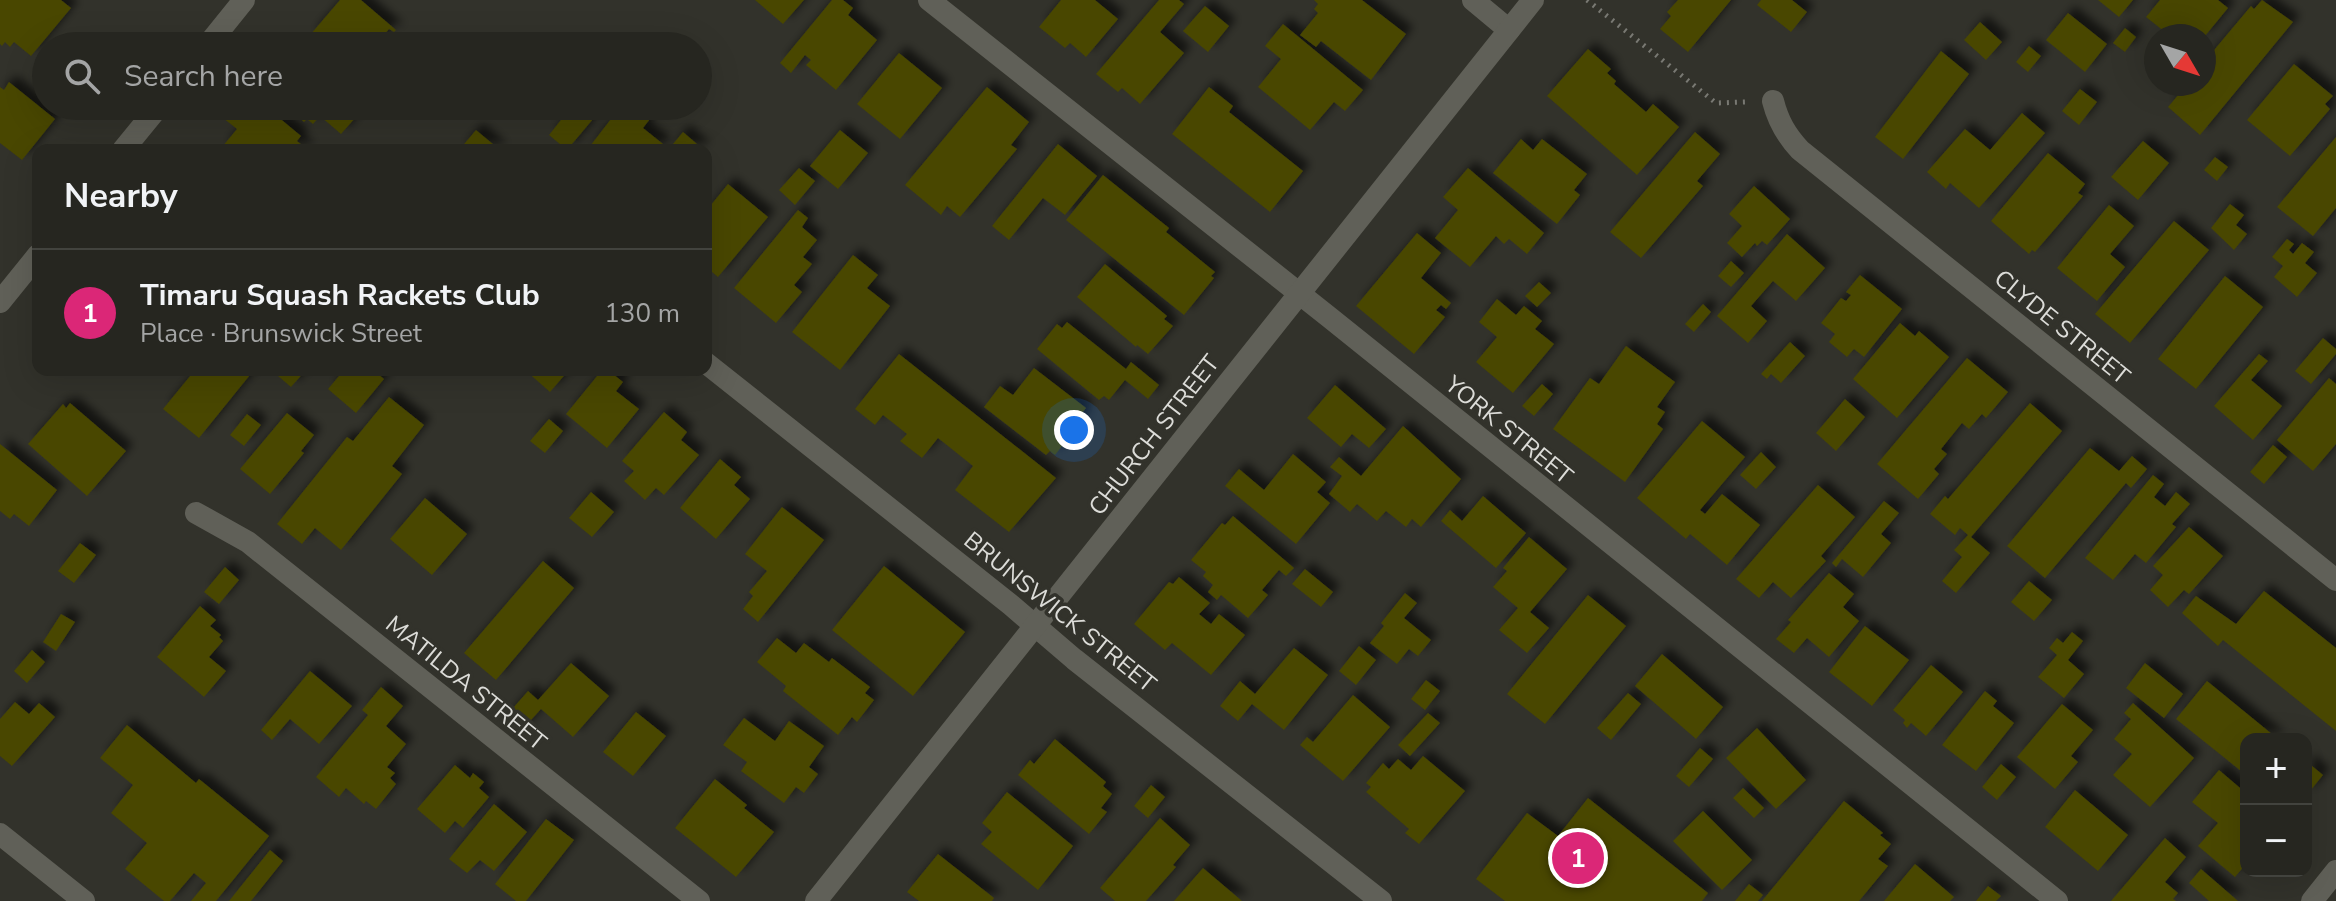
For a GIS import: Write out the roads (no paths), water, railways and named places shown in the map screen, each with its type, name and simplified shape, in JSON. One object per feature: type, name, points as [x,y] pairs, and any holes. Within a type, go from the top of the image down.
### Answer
[{"type":"street","points":[[218,32],[244,0]]},
{"type":"street","name":"YORK STREET","points":[[929,0],[2057,901]]},
{"type":"street","points":[[1473,0],[1509,30]]},
{"type":"street","name":"CHURCH STREET","points":[[816,901],[1533,0]]},
{"type":"street","name":"CLYDE STREET","points":[[1773,101],[1787,136],[1800,150],[2336,580]]},
{"type":"street","points":[[128,144],[148,120]]},
{"type":"street","points":[[0,302],[32,262]]},
{"type":"street","name":"BRUNSWICK STREET","points":[[712,368],[1381,901]]},
{"type":"street","name":"MATILDA STREET","points":[[196,513],[248,542],[699,901]]},
{"type":"street","points":[[0,834],[84,901]]},
{"type":"street","points":[[2312,901],[2336,871]]},
{"type":"place","name":"Timaru Squash Rackets Club","points":[[1578,858]]}]
